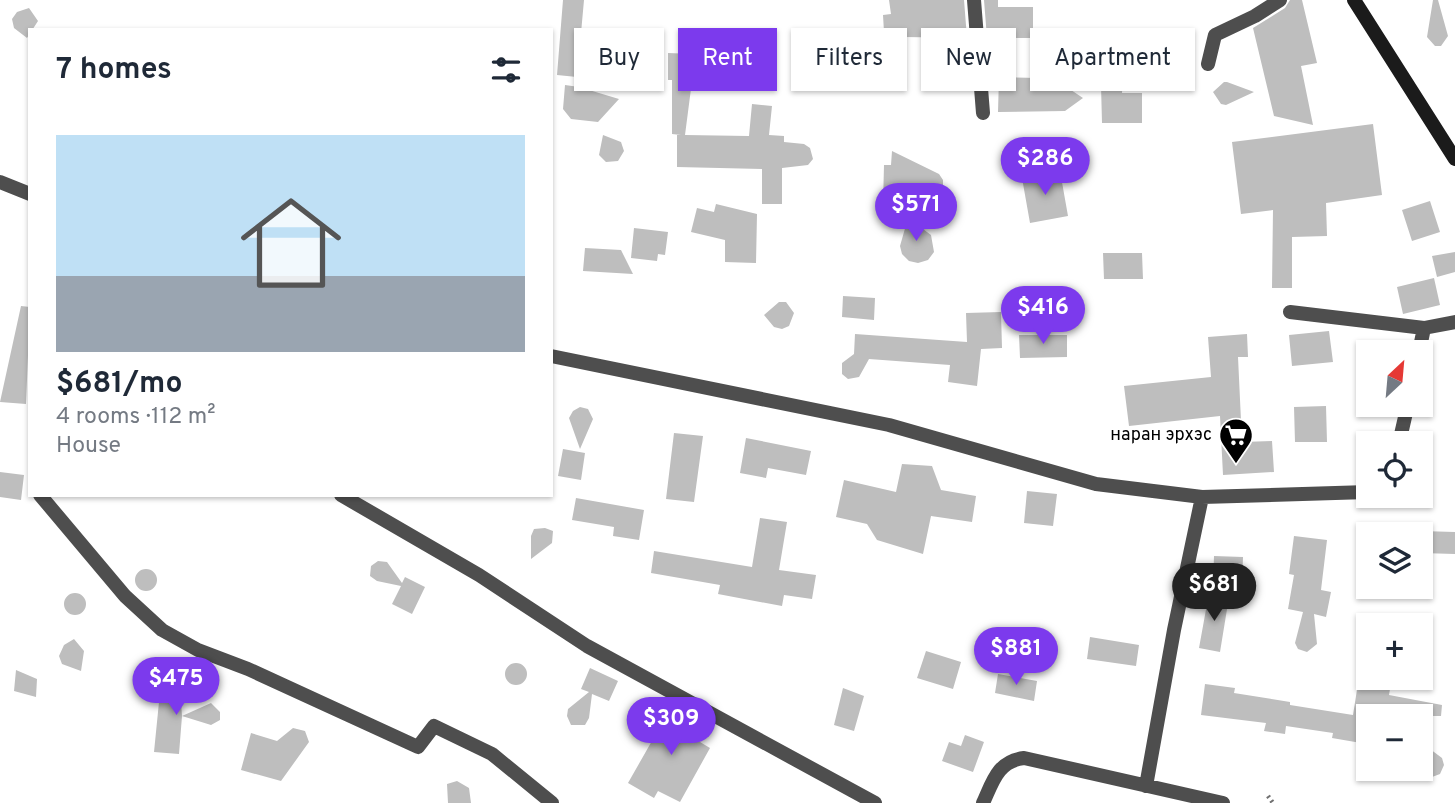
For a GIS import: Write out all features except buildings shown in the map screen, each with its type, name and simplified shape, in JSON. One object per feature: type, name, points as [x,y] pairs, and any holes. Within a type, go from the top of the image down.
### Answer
[{"type":"main road","points":[[1354,0],[1455,159]]},
{"type":"street","points":[[974,0],[983,113]]},
{"type":"street","points":[[1208,64],[1215,35],[1255,16],[1280,0]]},
{"type":"street","points":[[0,182],[28,193]]},
{"type":"street","points":[[1290,312],[1424,328],[1455,322]]},
{"type":"street","points":[[1422,340],[1424,328]]},
{"type":"street","points":[[553,356],[889,425],[1096,484],[1202,497],[1356,492]]},
{"type":"street","points":[[42,497],[125,596],[162,630],[198,650],[248,669],[418,747],[434,726],[492,754],[552,803]]},
{"type":"street","points":[[344,497],[479,575],[587,646],[875,803]]},
{"type":"street","points":[[1146,786],[1174,630],[1202,497]]},
{"type":"street","points":[[983,803],[999,768],[1010,759],[1024,758],[1196,800],[1223,803]]},
{"type":"path","points":[[1268,796],[1273,803]]},
{"type":"place","name":"наран эрхэс","points":[[1236,465]]}]
